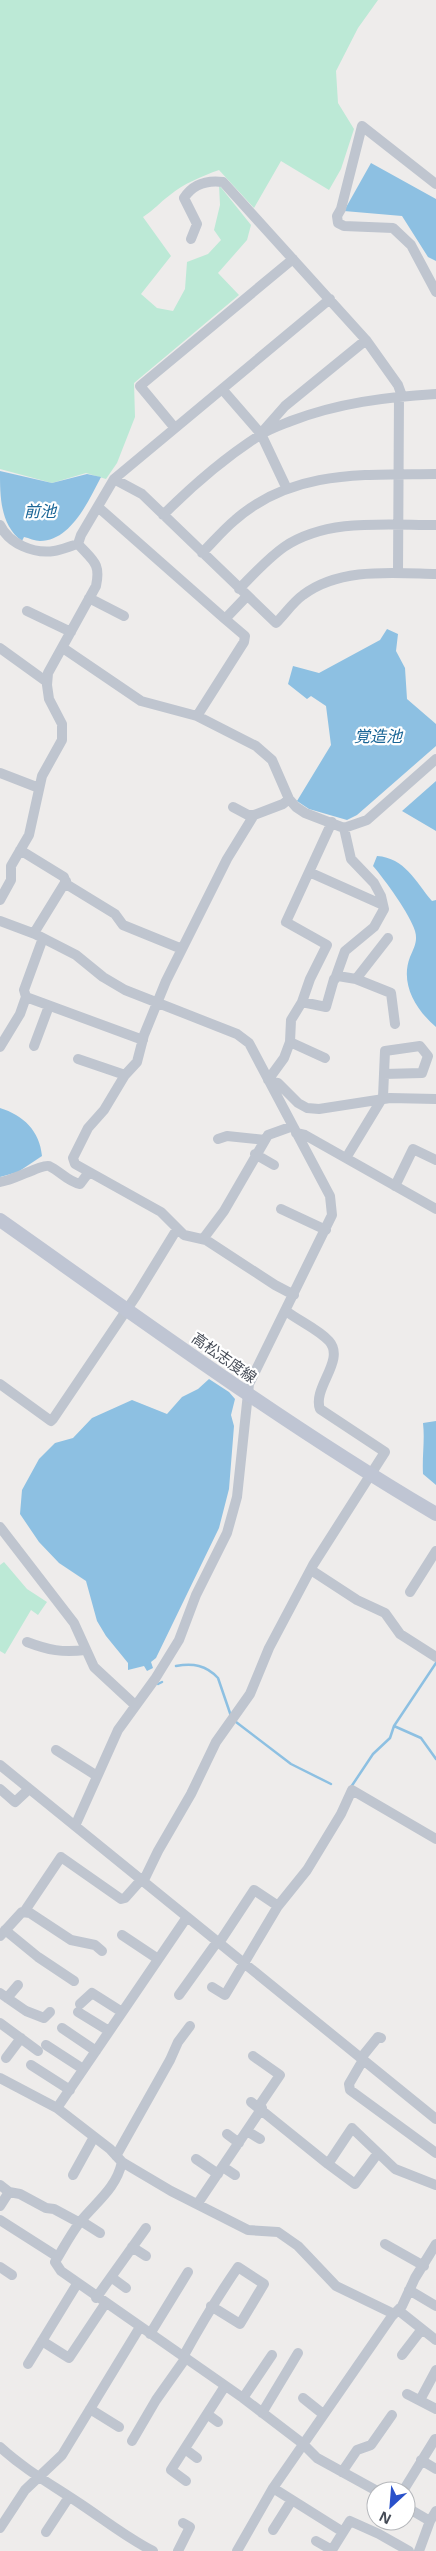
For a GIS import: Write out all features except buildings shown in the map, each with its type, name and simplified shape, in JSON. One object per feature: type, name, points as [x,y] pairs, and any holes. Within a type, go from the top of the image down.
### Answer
[{"type":"main road","name":"高松志度線","points":[[0,1220],[248,1395],[371,1476],[436,1514]]},
{"type":"street","points":[[436,184],[362,126],[341,209],[337,216],[338,223],[344,226],[393,228],[411,245],[436,292]]},
{"type":"street","points":[[191,239],[198,224],[184,198],[188,191],[208,180],[223,182],[252,217],[293,259],[366,340],[398,385],[400,396],[398,573]]},
{"type":"street","points":[[174,427],[140,386],[293,259]]},
{"type":"street","points":[[0,525],[4,534],[20,545],[54,551],[78,544],[114,479],[174,427],[330,299]]},
{"type":"street","points":[[261,434],[285,406],[366,340]]},
{"type":"street","points":[[222,389],[261,434],[288,489]]},
{"type":"street","points":[[163,515],[202,476],[261,434],[318,411],[346,404],[400,396],[436,394]]},
{"type":"street","points":[[202,553],[235,520],[264,500],[288,489],[318,479],[346,475],[436,474]]},
{"type":"street","points":[[114,479],[142,494],[276,623],[303,595],[320,585],[338,578],[355,575],[398,573],[436,574]]},
{"type":"street","points":[[98,507],[245,636],[244,642],[197,716]]},
{"type":"street","points":[[239,589],[267,560],[284,547],[310,533],[337,526],[436,525]]},
{"type":"street","points":[[0,900],[11,880],[11,866],[28,835],[42,776],[62,740],[63,731],[57,712],[49,699],[48,673],[90,598],[96,586],[99,573],[98,565],[78,544]]},
{"type":"street","points":[[225,619],[247,596]]},
{"type":"street","points":[[90,598],[124,616]]},
{"type":"street","points":[[27,611],[71,632]]},
{"type":"street","points":[[0,648],[47,682]]},
{"type":"street","points":[[63,648],[141,701],[197,716],[256,746],[272,760],[289,799],[305,813],[344,828],[367,820],[436,759]]},
{"type":"street","points":[[0,773],[39,788]]},
{"type":"street","points":[[233,807],[248,815],[254,815],[283,804],[289,799]]},
{"type":"street","points":[[254,815],[227,859],[156,1003],[137,1062],[125,1075],[104,1110],[88,1128],[72,1158],[75,1164],[160,1212],[184,1235],[203,1239],[294,1295]]},
{"type":"street","points":[[269,1081],[284,1058],[290,1042],[291,1020],[302,1002],[310,979],[327,945],[286,922],[332,822]]},
{"type":"street","points":[[302,1002],[326,1007],[345,951],[364,937],[379,922],[383,914],[381,896],[374,883],[351,859],[344,828]]},
{"type":"street","points":[[20,850],[64,877],[66,881],[115,914],[123,924],[182,949]]},
{"type":"street","points":[[310,872],[383,905]]},
{"type":"street","points":[[0,1047],[20,1014],[26,997],[24,990],[38,935],[66,881]]},
{"type":"street","points":[[0,921],[38,935],[76,955],[104,978],[156,1003],[237,1034],[249,1043],[330,1196],[332,1215],[249,1384],[237,1497],[233,1517],[196,1595],[179,1640],[155,1679],[118,1730],[75,1826]]},
{"type":"street","points":[[356,979],[388,938]]},
{"type":"street","points":[[335,978],[338,976],[356,979],[391,993],[395,1024]]},
{"type":"street","points":[[26,997],[143,1040]]},
{"type":"street","points":[[34,1046],[49,1006]]},
{"type":"street","points":[[290,1042],[325,1058]]},
{"type":"street","points":[[346,1158],[381,1100],[385,1051],[420,1046],[428,1056],[422,1073],[384,1074]]},
{"type":"street","points":[[78,1059],[125,1075]]},
{"type":"street","points":[[269,1081],[278,1083],[292,1098],[307,1108],[320,1109],[390,1098],[436,1099]]},
{"type":"street","points":[[203,1239],[224,1211],[255,1154],[268,1135],[294,1130],[436,1209]]},
{"type":"street","points":[[218,1139],[226,1136],[265,1140]]},
{"type":"street","points":[[395,1186],[413,1148],[436,1160]]},
{"type":"street","points":[[255,1154],[274,1165]]},
{"type":"street","points":[[0,1182],[21,1177],[43,1165],[80,1184],[89,1172]]},
{"type":"street","points":[[281,1208],[326,1230]]},
{"type":"street","points":[[0,1384],[51,1421],[127,1310],[177,1229]]},
{"type":"street","points":[[74,1981],[48,1958],[3,1933],[24,1912],[61,1857],[121,1899],[125,1898],[142,1881],[191,1794],[216,1742],[250,1694],[269,1648],[311,1570],[385,1452],[325,1414],[318,1403],[334,1357],[329,1341],[286,1312]]},
{"type":"street","points":[[0,1528],[74,1623],[94,1667],[135,1705]]},
{"type":"street","points":[[410,1592],[436,1552]]},
{"type":"street","points":[[311,1570],[357,1600],[385,1613],[400,1634],[436,1657]]},
{"type":"street","points":[[27,1642],[51,1651],[85,1650]]},
{"type":"street","points":[[56,1750],[97,1776]]},
{"type":"street","points":[[0,1765],[436,2119]]},
{"type":"street","points":[[0,1789],[15,1802],[30,1789]]},
{"type":"street","points":[[212,1987],[225,1995],[278,1906],[307,1870],[342,1814],[352,1790],[436,1839]]},
{"type":"street","points":[[179,1995],[218,1943],[254,1890],[278,1906]]},
{"type":"street","points":[[24,1912],[30,1913],[71,1940],[95,1945],[102,1951]]},
{"type":"street","points":[[57,2108],[187,1917]]},
{"type":"street","points":[[122,1935],[158,1959]]},
{"type":"street","points":[[18,1985],[3,1995],[26,2011],[44,2018],[50,2012]]},
{"type":"street","points":[[109,2031],[79,2008],[92,1993],[122,2012]]},
{"type":"street","points":[[0,2024],[21,2038],[84,2070]]},
{"type":"street","points":[[190,2026],[178,2042],[119,2159],[119,2173],[110,2189],[80,2222],[55,2262],[61,2271],[77,2284],[243,2398],[302,2443],[317,2458],[366,2485]]},
{"type":"street","points":[[62,2028],[96,2051]]},
{"type":"street","points":[[382,2038],[378,2037],[362,2059],[349,2084],[350,2090],[436,2153]]},
{"type":"street","points":[[6,2058],[21,2038]]},
{"type":"street","points":[[198,2203],[247,2131],[258,2105],[280,2075],[253,2056]]},
{"type":"street","points":[[31,2065],[70,2090]]},
{"type":"street","points":[[0,2078],[57,2108],[119,2159],[171,2191],[248,2230],[278,2232],[298,2246],[336,2286],[396,2312],[436,2340]]},
{"type":"street","points":[[258,2105],[308,2149],[355,2184],[378,2152]]},
{"type":"street","points":[[328,2164],[352,2128],[396,2169],[436,2185]]},
{"type":"street","points":[[247,2131],[260,2139]]},
{"type":"street","points":[[227,2134],[239,2143]]},
{"type":"street","points":[[73,2175],[94,2137]]},
{"type":"street","points":[[196,2159],[235,2175]]},
{"type":"street","points":[[0,2185],[9,2192],[20,2194],[46,2208],[54,2209],[100,2233]]},
{"type":"street","points":[[0,2206],[9,2192]]},
{"type":"street","points":[[0,2220],[58,2257]]},
{"type":"street","points":[[42,2341],[69,2358],[101,2301],[111,2277],[146,2228]]},
{"type":"street","points":[[385,2244],[429,2263]]},
{"type":"street","points":[[237,2551],[272,2488],[302,2443],[402,2306],[409,2290],[429,2263],[436,2244]]},
{"type":"street","points":[[132,2247],[146,2256]]},
{"type":"street","points":[[0,2267],[12,2275]]},
{"type":"street","points":[[132,2441],[184,2358],[211,2306],[238,2267],[264,2284],[240,2324],[211,2306]]},
{"type":"street","points":[[150,2334],[188,2272]]},
{"type":"street","points":[[111,2277],[126,2288]]},
{"type":"street","points":[[28,2364],[77,2284]]},
{"type":"street","points":[[409,2290],[436,2306]]},
{"type":"street","points":[[0,2528],[13,2506],[38,2477],[62,2455],[140,2327]]},
{"type":"street","points":[[402,2354],[422,2329]]},
{"type":"street","points":[[262,2413],[298,2354]]},
{"type":"street","points":[[243,2398],[272,2355]]},
{"type":"street","points":[[420,2400],[436,2370]]},
{"type":"street","points":[[186,2481],[171,2470],[224,2386]]},
{"type":"street","points":[[407,2394],[436,2409]]},
{"type":"street","points":[[303,2398],[324,2414]]},
{"type":"street","points":[[90,2409],[119,2427]]},
{"type":"street","points":[[207,2414],[218,2422]]},
{"type":"street","points":[[342,2472],[357,2450],[371,2445],[392,2415]]},
{"type":"street","points":[[409,2481],[435,2439]]},
{"type":"street","points":[[0,2447],[16,2462],[38,2477],[131,2540],[153,2551]]},
{"type":"street","points":[[185,2449],[197,2458]]},
{"type":"street","points":[[421,2460],[436,2469]]},
{"type":"street","points":[[272,2488],[344,2532]]},
{"type":"street","points":[[46,2532],[69,2497]]},
{"type":"street","points":[[273,2530],[292,2500]]},
{"type":"street","points":[[419,2551],[430,2521],[436,2511]]},
{"type":"street","points":[[416,2513],[430,2521]]},
{"type":"street","points":[[316,2541],[332,2550],[350,2521],[410,2551]]},
{"type":"street","points":[[178,2551],[190,2527],[183,2523]]},
{"type":"green space","points":[[0,0],[378,0],[358,28],[336,71],[338,103],[354,129],[341,169],[329,190],[281,161],[254,208],[219,170],[181,187],[143,217],[171,256],[141,294],[157,308],[173,311],[185,289],[187,262],[208,254],[221,240],[214,230],[220,205],[219,185],[251,225],[247,240],[218,273],[239,295],[134,383],[135,417],[117,463],[106,479],[86,473],[52,483],[0,469]]},
{"type":"green space","points":[[4,1562],[27,1589],[47,1602],[38,1615],[31,1610],[5,1654],[0,1651],[0,1565]]},
{"type":"water","points":[[371,163],[436,199],[436,261],[428,257],[402,216],[344,211]]},
{"type":"water","name":"前池","points":[[0,471],[52,483],[87,474],[101,477],[85,507],[70,527],[51,539],[36,541],[24,537],[22,541],[9,527],[5,518],[1,500]]},
{"type":"water","name":"覚造池","points":[[387,629],[398,634],[396,651],[405,668],[407,699],[436,724],[436,746],[357,815],[347,820],[309,809],[297,801],[331,745],[326,706],[311,696],[307,699],[288,684],[293,666],[319,673],[380,640]]},
{"type":"water","points":[[436,781],[436,831],[402,811]]},
{"type":"water","points":[[377,856],[395,861],[402,866],[415,878],[432,901],[436,900],[436,1027],[428,1020],[411,995],[408,986],[407,967],[415,944],[415,931],[403,907],[373,866]]},
{"type":"water","points":[[0,1108],[16,1115],[29,1125],[38,1139],[42,1156],[18,1172],[0,1177]]},
{"type":"water","points":[[209,1379],[229,1392],[235,1399],[231,1415],[234,1426],[229,1489],[219,1528],[156,1658],[151,1662],[153,1668],[147,1671],[144,1666],[128,1670],[128,1663],[106,1636],[97,1621],[86,1581],[59,1563],[39,1542],[20,1514],[22,1490],[39,1459],[55,1443],[73,1438],[92,1418],[132,1400],[167,1414],[182,1397],[198,1389]]},
{"type":"water","points":[[436,1421],[436,1485],[423,1474],[423,1423]]},
{"type":"waterway","points":[[436,1663],[394,1726],[421,1738],[436,1759]]},
{"type":"waterway","points":[[176,1666],[199,1666],[209,1670],[218,1678],[231,1716]]},
{"type":"waterway","points":[[158,1684],[162,1682]]},
{"type":"waterway","points":[[236,1722],[291,1764],[331,1784]]},
{"type":"waterway","points":[[351,1787],[373,1754],[390,1738],[394,1726]]}]
